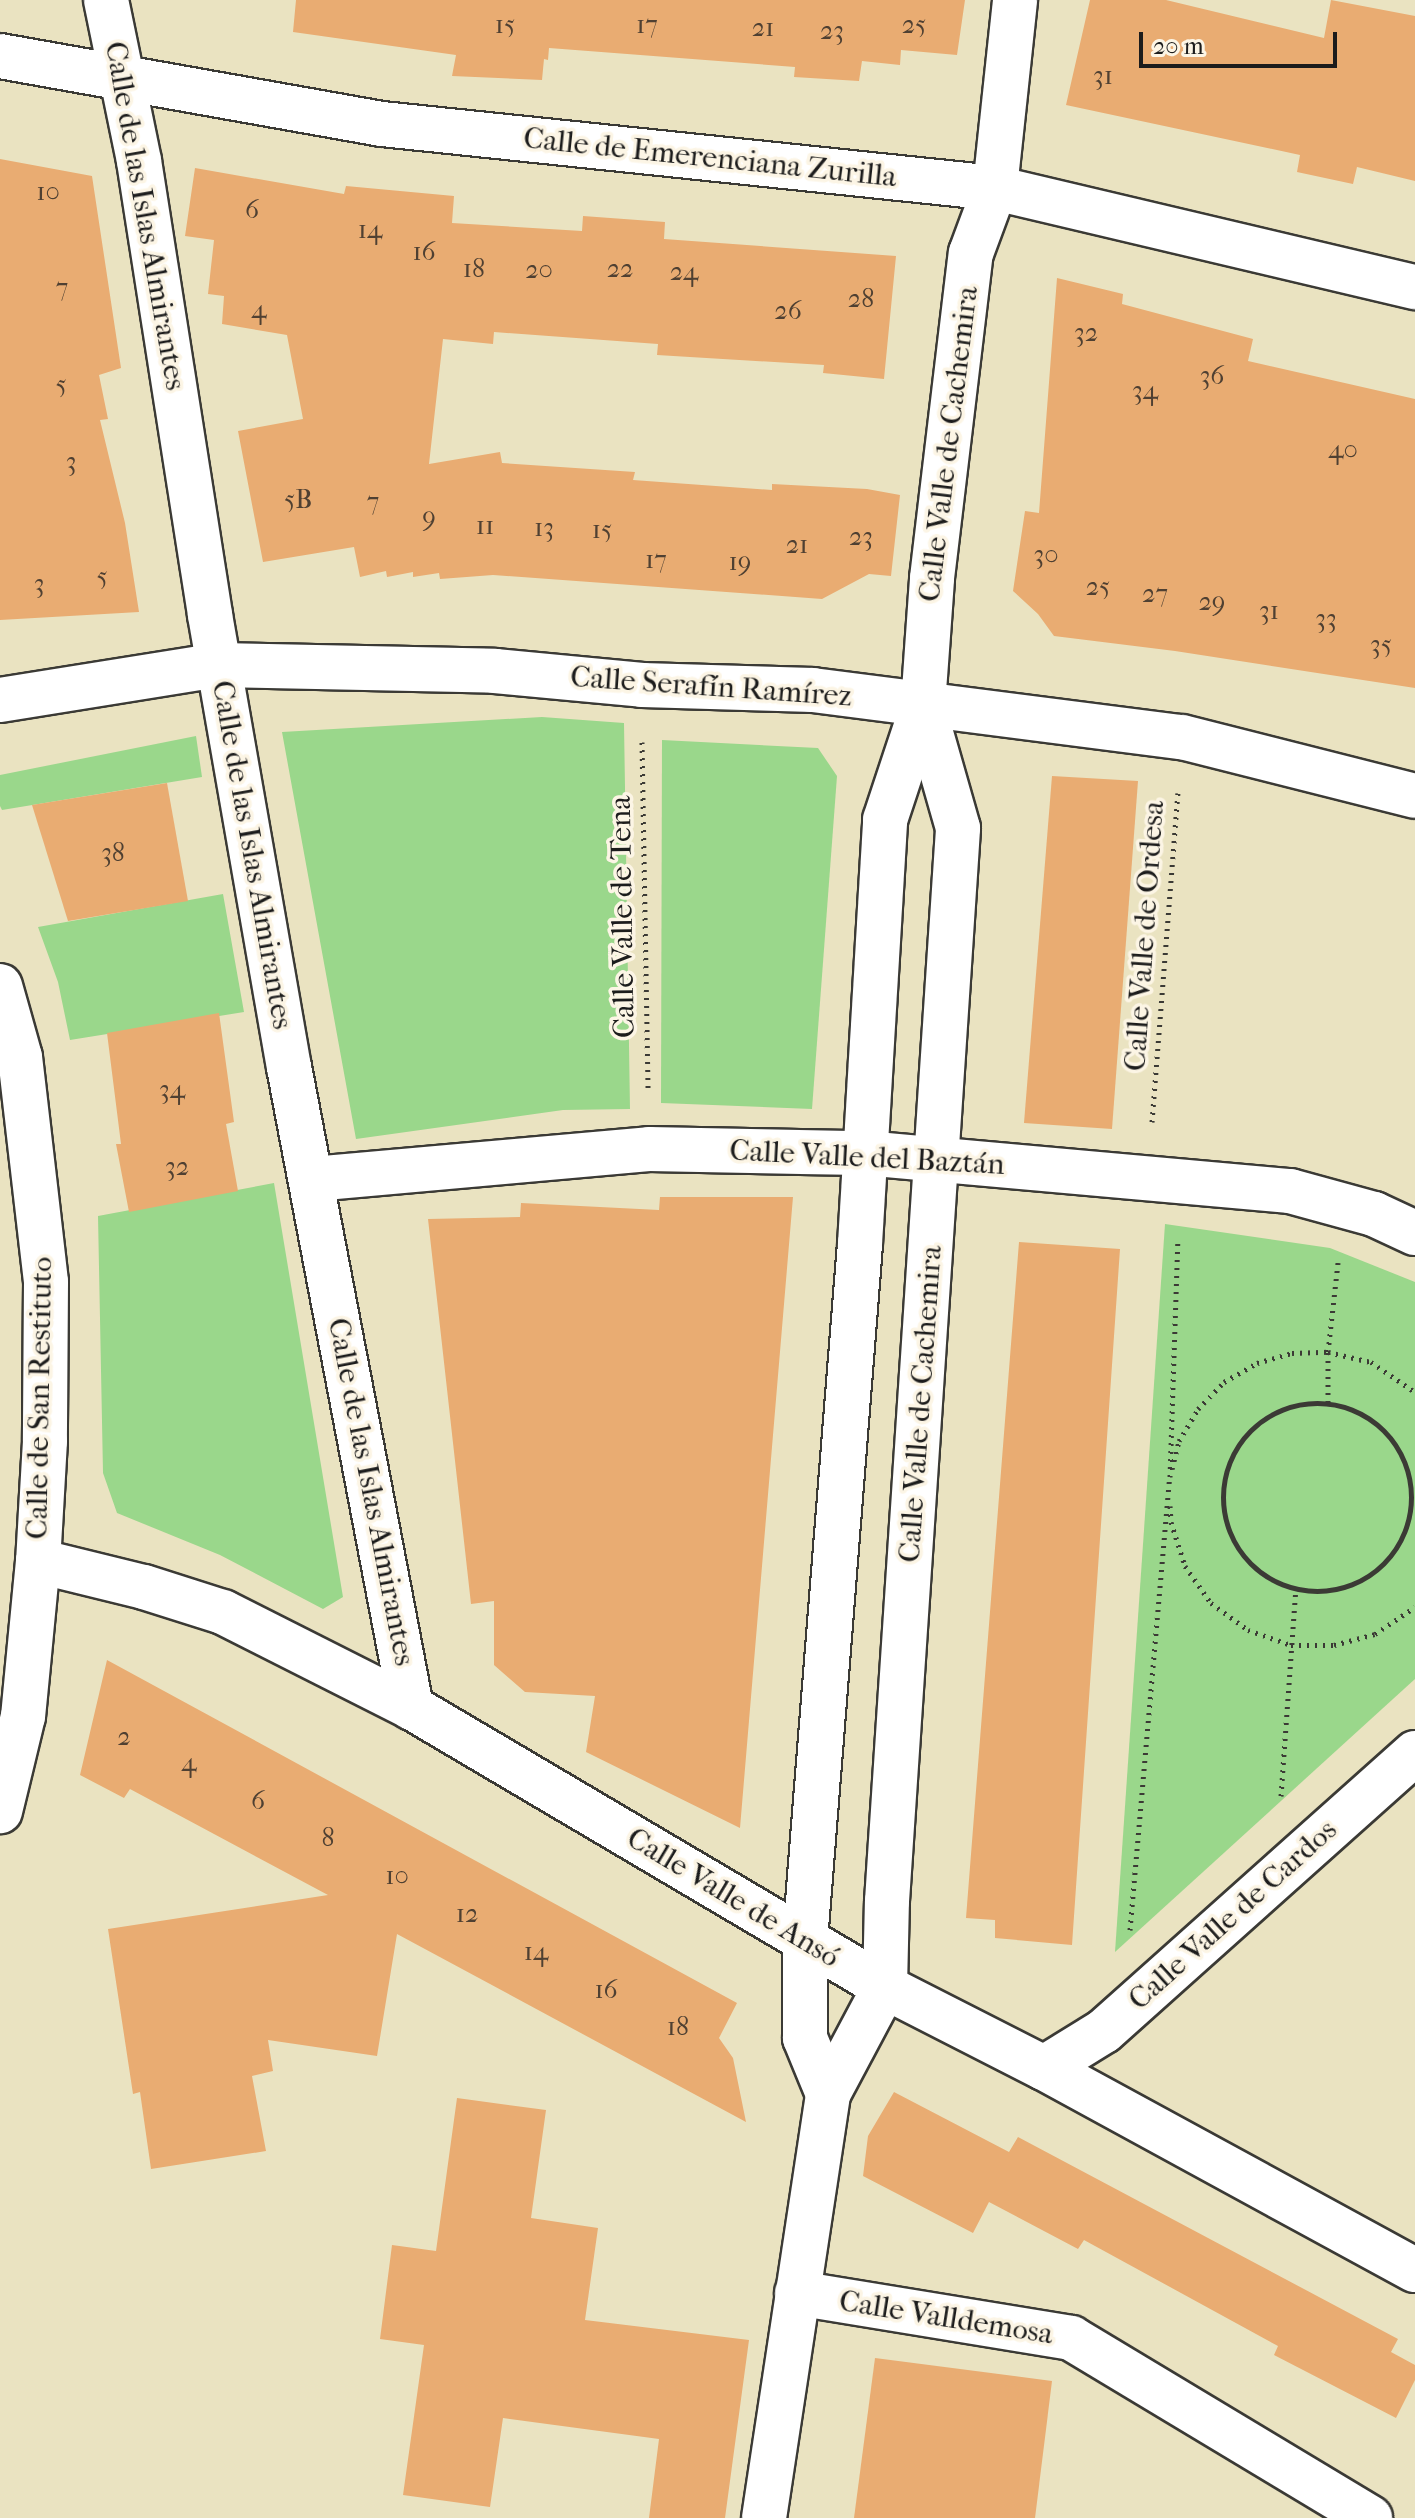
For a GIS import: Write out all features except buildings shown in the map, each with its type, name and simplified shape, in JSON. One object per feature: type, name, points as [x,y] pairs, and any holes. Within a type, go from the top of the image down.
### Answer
[{"type":"street","name":"Calle de las Islas Almirantes","points":[[106,0],[123,78],[219,665],[289,1067],[313,1179],[411,1707]]},
{"type":"street","name":"Calle Valle de Cachemira","points":[[828,2094],[805,2038],[805,1940],[848,1400],[885,820],[923,705],[932,578],[971,253],[995,188],[1015,0]]},
{"type":"street","name":"Calle de Emerenciana Zurilla","points":[[0,56],[382,124],[995,188],[1415,287]]},
{"type":"street","name":"Calle Serafín Ramírez","points":[[0,700],[219,665],[495,671],[642,685],[813,690],[1182,737],[1415,796]]},
{"type":"street","name":"Calle Valle de Cachemira","points":[[797,2293],[828,2094],[885,1987],[887,1901],[958,828],[923,705]]},
{"type":"street","name":"Calle de San Restituto","points":[[0,986],[20,1057],[46,1282],[45,1441],[38,1561],[23,1716],[0,1811]]},
{"type":"street","name":"Calle Valle del Baztán","points":[[313,1179],[649,1149],[864,1153],[1290,1191],[1374,1214],[1415,1233]]},
{"type":"street","name":"Calle Valle de Ansó","points":[[38,1561],[144,1587],[223,1612],[411,1707],[885,1987],[1044,2068],[1415,2270]]},
{"type":"street","name":"Calle Valle de Cardos","points":[[1044,2068],[1104,2031],[1415,1753]]},
{"type":"street","name":"Calle Valldemosa","points":[[764,2518],[797,2293],[1071,2338],[1370,2518]]},
{"type":"path","name":"Calle Valle de Tena","points":[[642,685],[649,1149]]},
{"type":"path","name":"Calle Valle de Ordesa","points":[[1152,1124],[1182,737]]},
{"type":"path","points":[[1130,1933],[1170,1477],[1178,1232]]},
{"type":"path","points":[[1328,1402],[1328,1352],[1339,1261]]},
{"type":"path","points":[[1415,1392],[1371,1362],[1328,1352],[1292,1353],[1257,1363],[1224,1382],[1198,1409],[1179,1441],[1170,1477],[1171,1522],[1185,1566],[1211,1603],[1248,1630],[1291,1645],[1334,1645],[1375,1634],[1415,1607]]},
{"type":"path","points":[[1328,1402],[1355,1409],[1379,1425],[1397,1445],[1409,1471],[1412,1499],[1401,1539],[1376,1572],[1337,1588],[1296,1589],[1269,1579],[1247,1561],[1231,1537],[1223,1509],[1223,1481],[1232,1453],[1249,1430],[1272,1413],[1299,1403],[1328,1402]]},
{"type":"path","points":[[1280,1812],[1296,1589]]},
{"type":"green space","points":[[542,717],[624,723],[630,1109],[563,1110],[356,1139],[282,732]]},
{"type":"green space","points":[[196,736],[202,777],[2,810],[0,806],[0,775]]},
{"type":"green space","points":[[662,740],[818,748],[837,776],[812,1109],[661,1103]]},
{"type":"green space","points":[[223,894],[244,1012],[70,1040],[58,982],[38,927]]},
{"type":"green space","points":[[274,1183],[343,1597],[323,1609],[220,1555],[117,1513],[103,1473],[98,1216]]},
{"type":"green space","points":[[1165,1224],[1330,1248],[1415,1282],[1415,1679],[1115,1952]]}]
